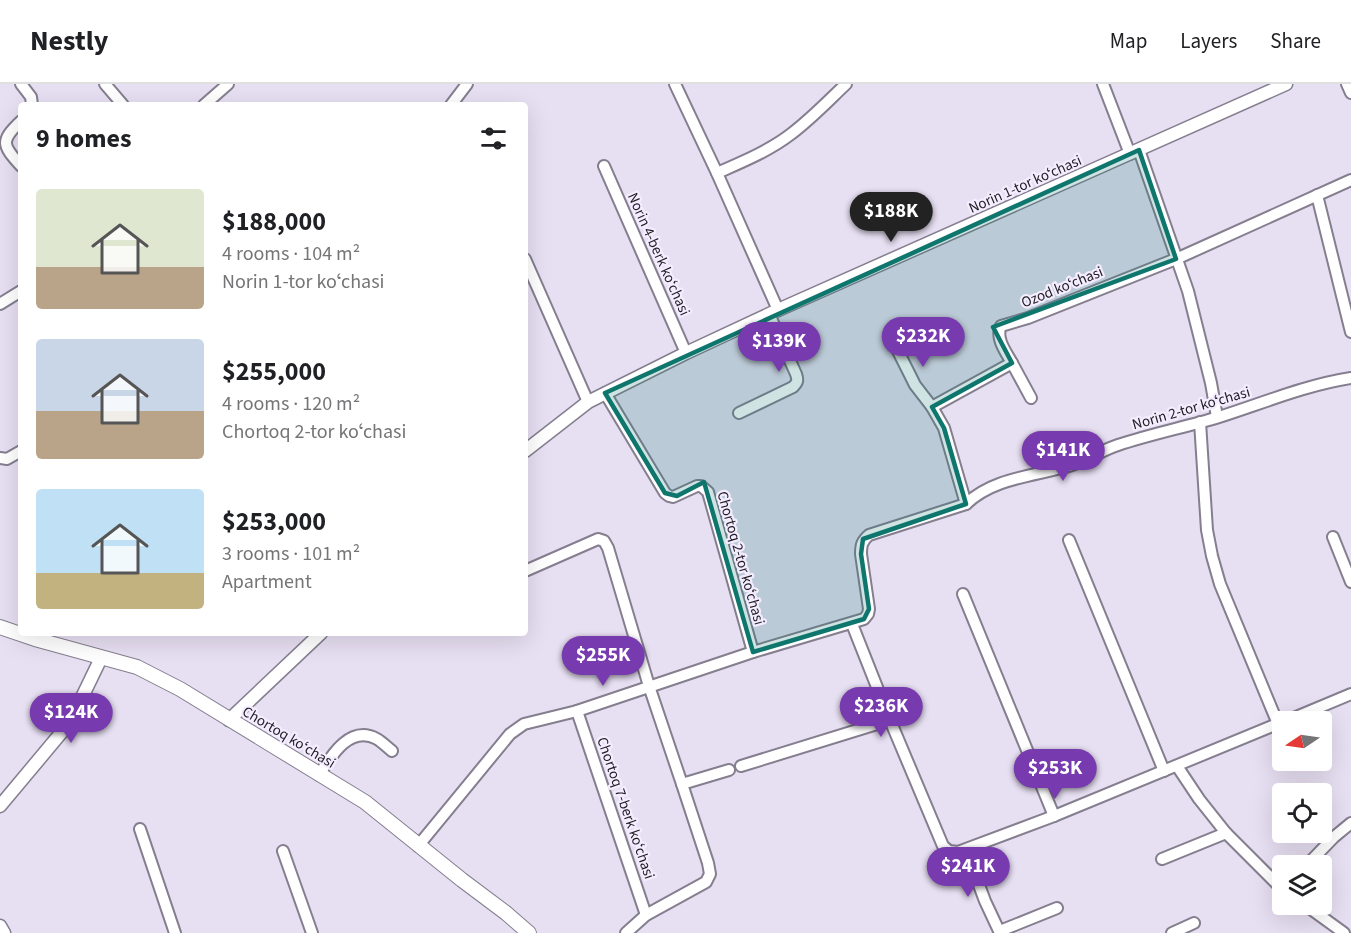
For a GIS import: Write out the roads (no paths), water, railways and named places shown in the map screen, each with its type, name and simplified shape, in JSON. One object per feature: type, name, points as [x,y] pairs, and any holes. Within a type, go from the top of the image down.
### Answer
[{"type":"main road","name":"Chortoq koʻchasi","points":[[1,629],[18,634]]},
{"type":"main road","name":"Chortoq koʻchasi","points":[[25,636],[137,668],[180,689],[364,802],[530,933]]},
{"type":"street","points":[[21,84],[31,97],[32,102]]},
{"type":"street","points":[[105,84],[120,102]]},
{"type":"street","points":[[207,102],[228,84]]},
{"type":"street","points":[[452,102],[467,84]]},
{"type":"street","points":[[675,84],[717,173],[798,380],[794,387],[739,413]]},
{"type":"street","points":[[717,173],[778,144],[846,84]]},
{"type":"street","points":[[1103,84],[1134,152],[1176,259],[1191,303],[1217,417]]},
{"type":"street","name":"Norin 1-tor koʻchasi","points":[[528,446],[588,402],[686,353],[773,312],[1286,84]]},
{"type":"street","points":[[1347,84],[1351,93]]},
{"type":"street","points":[[18,124],[8,132],[5,145],[18,162]]},
{"type":"street","name":"Norin 4-berk koʻchasi","points":[[604,166],[686,353]]},
{"type":"street","name":"Ozod koʻchasi","points":[[1012,363],[999,338],[998,331],[1001,326],[1028,318],[1176,259],[1351,180]]},
{"type":"street","points":[[1317,195],[1351,332]]},
{"type":"street","points":[[528,266],[588,402]]},
{"type":"street","points":[[0,304],[18,293]]},
{"type":"street","points":[[893,341],[915,385],[944,428],[966,504]]},
{"type":"street","points":[[932,407],[1012,363],[1030,398]]},
{"type":"street","name":"Norin 2-tor koʻchasi","points":[[852,624],[864,620],[870,609],[861,554],[863,539],[869,535],[966,504],[984,490],[1021,477],[1073,465],[1117,445],[1217,417],[1315,385],[1351,378]]},
{"type":"street","name":"Chortoq 2-tor koʻchasi","points":[[605,393],[665,493],[673,497],[697,486],[701,486],[708,492],[753,652]]},
{"type":"street","points":[[1200,422],[1207,530],[1212,556],[1220,584],[1277,711]]},
{"type":"street","points":[[0,458],[7,459],[18,453]]},
{"type":"street","points":[[1333,537],[1351,582]]},
{"type":"street","points":[[528,570],[598,539],[604,541],[708,863],[710,874],[706,882],[646,915],[626,933]]},
{"type":"street","points":[[1069,540],[1164,771]]},
{"type":"street","points":[[963,594],[1054,816]]},
{"type":"street","points":[[418,846],[510,734],[524,724],[577,711],[753,652],[852,624],[943,846],[950,851],[966,850],[1272,727]]},
{"type":"street","points":[[229,720],[318,636]]},
{"type":"street","points":[[0,806],[66,727],[101,658]]},
{"type":"street","points":[[1311,711],[1351,694]]},
{"type":"street","name":"Chortoq 7-berk koʻchasi","points":[[577,711],[646,915]]},
{"type":"street","points":[[741,766],[890,720]]},
{"type":"street","points":[[320,775],[330,757],[349,739],[361,735],[369,736],[378,739],[392,751]]},
{"type":"street","points":[[1176,766],[1226,833],[1272,879]]},
{"type":"street","points":[[682,784],[729,770]]},
{"type":"street","points":[[1317,855],[1351,823]]},
{"type":"street","points":[[140,829],[175,933]]},
{"type":"street","points":[[1162,859],[1226,833]]},
{"type":"street","points":[[966,850],[985,902],[1000,932],[1057,908]]},
{"type":"street","points":[[283,851],[312,933]]},
{"type":"street","points":[[1319,915],[1344,933]]},
{"type":"street","points":[[1172,933],[1194,923]]},
{"type":"street","points":[[0,926],[4,933]]}]
